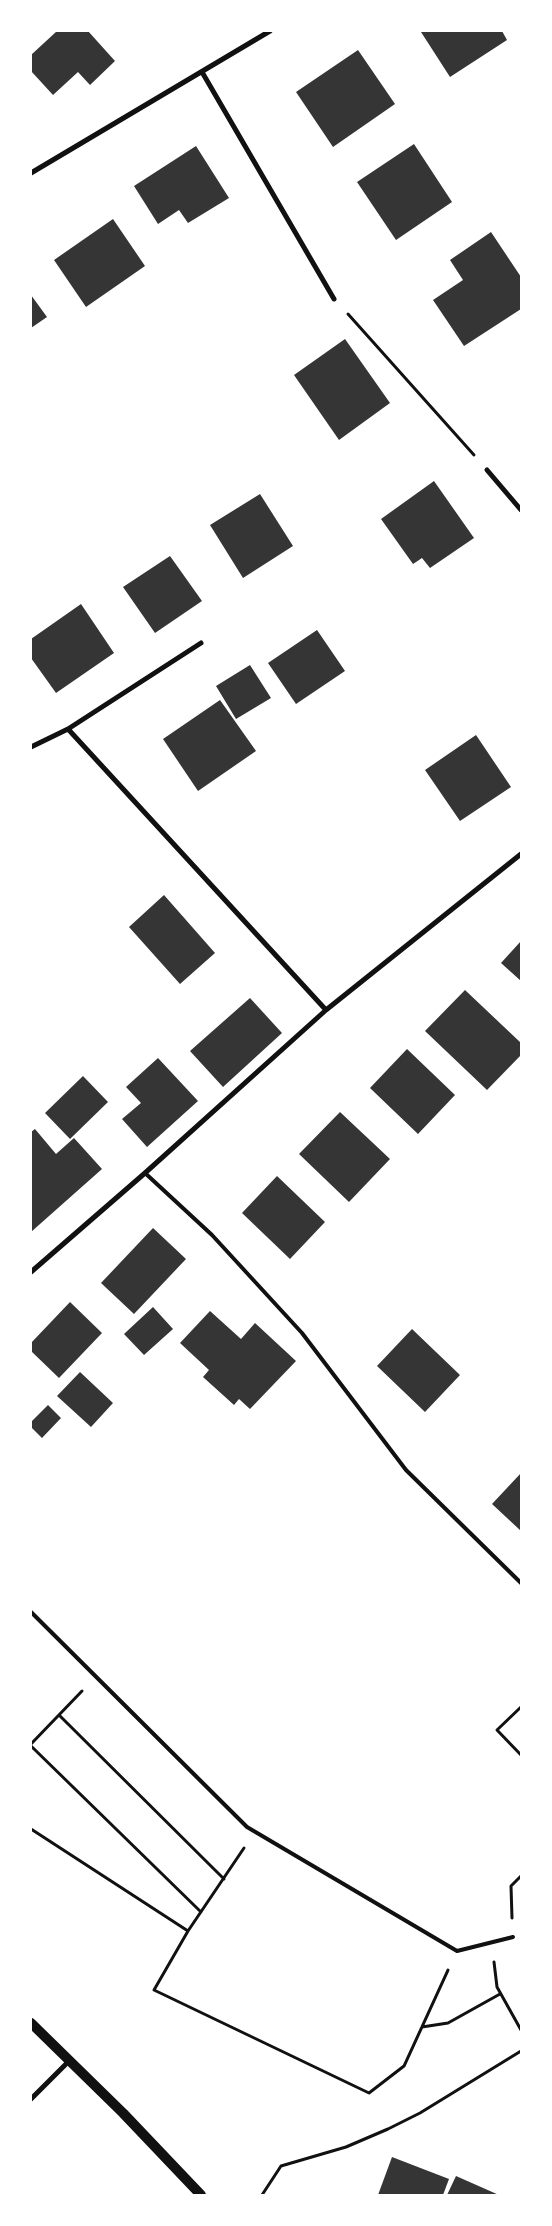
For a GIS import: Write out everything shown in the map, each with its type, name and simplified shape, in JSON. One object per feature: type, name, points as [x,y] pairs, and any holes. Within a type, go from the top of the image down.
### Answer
[{"type":"main road","points":[[31,2023],[201,2195]]},
{"type":"street","points":[[31,173],[270,31]]},
{"type":"street","points":[[202,72],[334,298]]},
{"type":"street","points":[[487,470],[521,510]]},
{"type":"street","points":[[31,747],[68,729],[201,643]]},
{"type":"street","points":[[68,729],[326,1010]]},
{"type":"street","points":[[31,1272],[146,1173],[326,1010],[521,854]]},
{"type":"street","points":[[31,2099],[70,2061]]},
{"type":"lane","points":[[146,1173],[212,1235],[302,1333],[406,1470],[521,1583]]},
{"type":"lane","points":[[31,1612],[255,1832],[457,1951],[513,1936]]},
{"type":"path","points":[[334,298],[487,470]]},
{"type":"path","points":[[96,1676],[31,1745],[201,1912]]},
{"type":"path","points":[[521,1707],[498,1730],[521,1755]]},
{"type":"path","points":[[59,1715],[224,1879]]},
{"type":"path","points":[[31,1829],[188,1931]]},
{"type":"path","points":[[255,1832],[188,1931],[154,1990],[368,2093],[404,2066],[457,1951]]},
{"type":"path","points":[[513,1936],[511,1886],[521,1876]]},
{"type":"path","points":[[492,1943],[497,1986],[521,2030]]},
{"type":"path","points":[[422,2027],[448,2023],[500,1994]]},
{"type":"path","points":[[262,2195],[281,2166],[346,2147],[396,2125],[420,2113],[521,2051]]},
{"type":"building","points":[[57,31],[88,31],[115,61],[90,85],[78,72],[53,95],[31,71],[31,55]]},
{"type":"building","points":[[502,31],[507,40],[450,77],[421,32]]},
{"type":"building","points":[[358,50],[395,104],[333,147],[296,92]]},
{"type":"building","points":[[414,144],[452,202],[396,240],[357,182]]},
{"type":"building","points":[[196,146],[229,198],[188,223],[179,210],[158,224],[134,186]]},
{"type":"building","points":[[113,219],[145,266],[86,307],[54,260]]},
{"type":"building","points":[[491,232],[521,277],[521,309],[464,346],[433,300],[463,280],[450,260]]},
{"type":"building","points":[[31,295],[47,317],[31,328]]},
{"type":"building","points":[[345,339],[390,403],[339,440],[294,375]]},
{"type":"building","points":[[434,481],[474,538],[430,568],[422,558],[413,564],[381,519]]},
{"type":"building","points":[[260,494],[293,546],[243,578],[210,525]]},
{"type":"building","points":[[170,556],[202,601],[155,633],[123,587]]},
{"type":"building","points":[[81,604],[114,653],[56,693],[31,658],[31,639]]},
{"type":"building","points":[[317,630],[345,671],[296,704],[268,663]]},
{"type":"building","points":[[250,665],[271,698],[236,719],[216,686]]},
{"type":"building","points":[[220,700],[256,751],[198,791],[163,739]]},
{"type":"building","points":[[476,735],[511,787],[460,821],[425,770]]},
{"type":"building","points":[[164,895],[215,953],[180,984],[129,927]]},
{"type":"building","points":[[521,941],[521,981],[501,963]]},
{"type":"building","points":[[465,990],[521,1043],[521,1055],[487,1090],[425,1031]]},
{"type":"building","points":[[250,998],[282,1033],[223,1087],[190,1051]]},
{"type":"building","points":[[407,1049],[455,1095],[418,1134],[370,1088]]},
{"type":"building","points":[[158,1058],[198,1101],[147,1147],[122,1119],[141,1103],[126,1087]]},
{"type":"building","points":[[83,1076],[108,1102],[70,1139],[45,1113]]},
{"type":"building","points":[[340,1112],[390,1159],[349,1202],[299,1154]]},
{"type":"building","points":[[35,1129],[56,1154],[74,1138],[102,1169],[31,1232],[31,1132]]},
{"type":"building","points":[[277,1176],[325,1222],[290,1259],[242,1213]]},
{"type":"building","points":[[153,1228],[186,1259],[134,1314],[101,1283]]},
{"type":"building","points":[[70,1302],[102,1333],[59,1378],[31,1351],[31,1343]]},
{"type":"building","points":[[153,1307],[173,1329],[144,1355],[124,1334]]},
{"type":"building","points":[[210,1311],[241,1339],[255,1323],[296,1361],[250,1409],[239,1399],[234,1405],[203,1377],[209,1370],[180,1343]]},
{"type":"building","points":[[412,1329],[460,1375],[425,1412],[377,1366]]},
{"type":"building","points":[[80,1372],[113,1403],[91,1427],[57,1396]]},
{"type":"building","points":[[48,1405],[61,1418],[42,1438],[31,1427],[31,1422]]},
{"type":"building","points":[[521,1473],[521,1531],[492,1504]]},
{"type":"building","points":[[392,2157],[449,2179],[443,2195],[378,2195]]},
{"type":"building","points":[[456,2176],[499,2195],[447,2195]]}]
